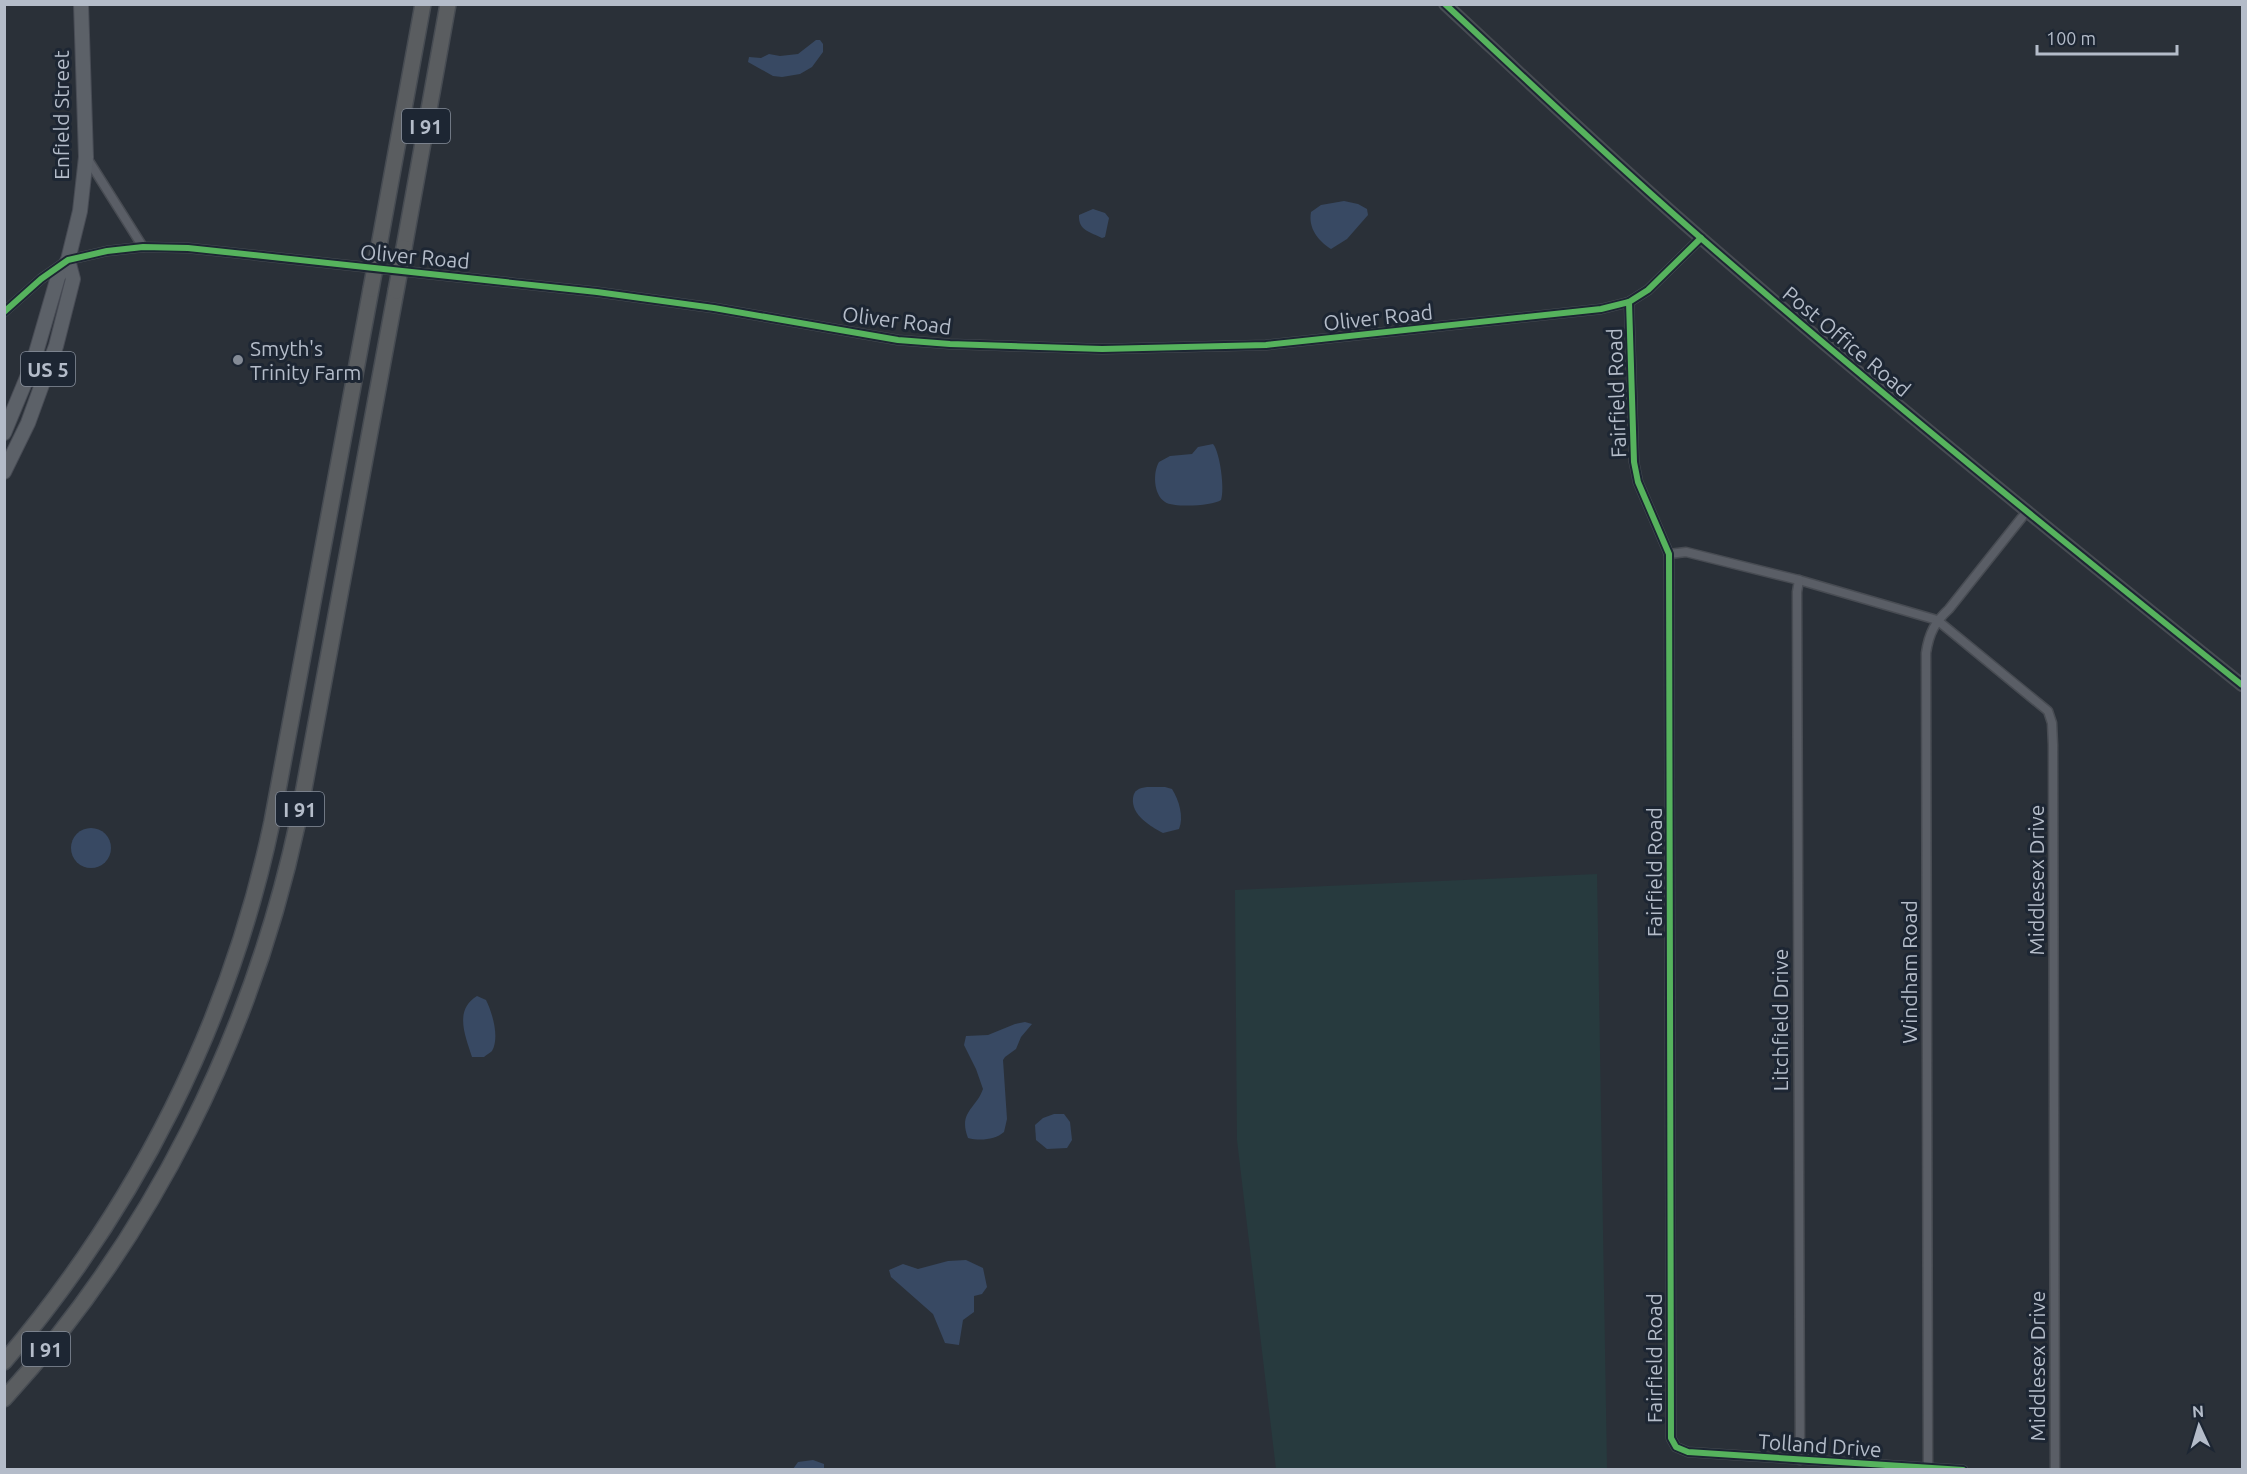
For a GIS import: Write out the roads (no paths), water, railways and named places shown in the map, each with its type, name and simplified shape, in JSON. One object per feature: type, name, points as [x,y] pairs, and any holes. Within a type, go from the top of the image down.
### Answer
[{"type":"highway","name":"I 91","points":[[4,1362],[67,1283],[126,1195],[173,1108],[213,1017],[246,925],[275,811],[423,4]]},
{"type":"highway","name":"I 91","points":[[4,1399],[36,1362],[89,1293],[147,1206],[193,1122],[231,1038],[271,927],[301,804],[448,4]]},
{"type":"main road","name":"Enfield Street","points":[[68,260],[80,211],[86,157],[81,4]]},
{"type":"main road","name":"US 5","points":[[4,434],[33,363],[58,277],[68,260]]},
{"type":"main road","name":"US 5","points":[[4,472],[28,423],[48,369],[73,279],[68,260]]},
{"type":"main road","points":[[33,363],[48,369]]},
{"type":"street","name":"Post Office Road","points":[[1445,4],[1701,238],[1895,403],[2242,685]]},
{"type":"street","points":[[86,157],[142,247]]},
{"type":"street","name":"Oliver Road","points":[[68,260],[107,251],[142,247],[188,248],[587,291],[714,308],[898,340],[1102,349],[1266,345],[1577,313],[1629,302],[1663,278],[1701,238]]},
{"type":"street","points":[[4,312],[41,279],[68,260]]},
{"type":"street","name":"Fairfield Road","points":[[1629,302],[1634,462],[1638,482],[1670,554],[1670,1319],[1671,1438],[1676,1447]]},
{"type":"street","name":"Windham Road","points":[[1928,1468],[1926,653],[1929,635],[1937,620],[1949,609],[2027,511]]},
{"type":"street","name":"Middlesex Drive","points":[[1670,554],[1686,552],[1799,580],[1937,620],[2048,711],[2052,723],[2055,1470]]},
{"type":"street","name":"Litchfield Drive","points":[[1799,580],[1797,628],[1800,1460]]},
{"type":"street","name":"Tolland Drive","points":[[1676,1447],[1688,1452],[1963,1470]]},
{"type":"water","points":[[816,40],[820,40],[823,44],[823,52],[812,67],[800,74],[773,76],[748,62],[749,57],[798,54]]},
{"type":"water","points":[[1344,201],[1367,209],[1368,215],[1347,239],[1331,249],[1315,234],[1310,218],[1311,212],[1321,205]]},
{"type":"water","points":[[1093,209],[1105,213],[1109,218],[1105,237],[1102,238],[1090,232],[1081,225],[1079,215]]},
{"type":"water","points":[[1213,444],[1221,471],[1221,500],[1210,504],[1193,505],[1176,505],[1165,502],[1158,494],[1155,483],[1159,462],[1170,456],[1192,454],[1198,447]]},
{"type":"water","points":[[1147,787],[1172,789],[1180,809],[1179,829],[1163,833],[1138,815],[1133,804],[1134,793]]},
{"type":"water","points":[[91,828],[105,834],[111,848],[105,862],[91,868],[77,862],[71,848],[77,834]]},
{"type":"water","points":[[477,996],[486,1000],[493,1018],[495,1032],[492,1051],[484,1057],[472,1057],[464,1032],[463,1016],[470,1002]]},
{"type":"water","points":[[1025,1022],[1032,1024],[1021,1037],[1016,1049],[1003,1060],[1007,1119],[1004,1132],[987,1139],[968,1138],[965,1122],[983,1089],[964,1045],[966,1036],[988,1035]]},
{"type":"water","points":[[1054,1114],[1064,1114],[1070,1122],[1072,1140],[1067,1148],[1047,1149],[1036,1140],[1035,1125],[1043,1118]]},
{"type":"water","points":[[966,1260],[983,1268],[987,1287],[982,1294],[974,1296],[974,1312],[963,1320],[959,1345],[945,1343],[933,1314],[891,1277],[889,1270],[903,1264],[918,1269],[948,1261]]},
{"type":"water","points":[[813,1460],[824,1464],[824,1469],[793,1469],[798,1462]]},
{"type":"place","name":"Smyth's Trinity Farm","points":[[238,360]]}]
